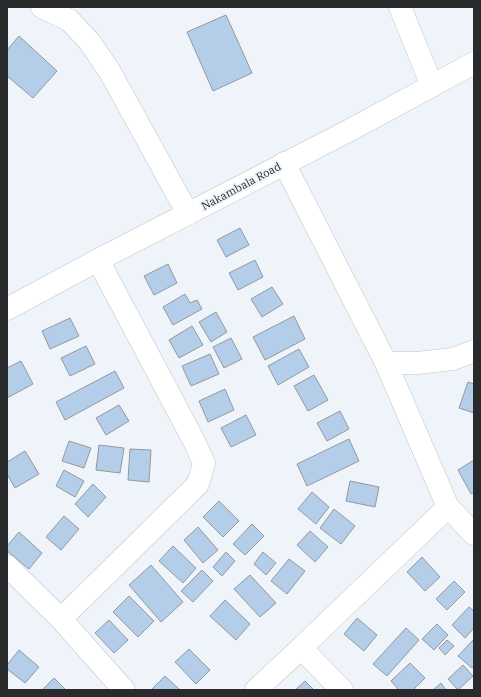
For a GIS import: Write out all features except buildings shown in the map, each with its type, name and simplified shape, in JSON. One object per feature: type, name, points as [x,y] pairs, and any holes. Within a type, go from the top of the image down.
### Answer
[{"type":"street","points":[[42,7],[69,20],[89,41],[110,72],[188,214]]},
{"type":"street","points":[[400,7],[432,86]]},
{"type":"street","name":"Nakambala Road","points":[[7,309],[474,63]]},
{"type":"street","points":[[284,163],[386,363],[448,507],[474,534]]},
{"type":"street","points":[[61,619],[198,484],[204,463],[194,441],[98,260]]},
{"type":"street","points":[[386,363],[417,363],[453,359],[474,351]]},
{"type":"street","points":[[256,690],[448,507]]},
{"type":"street","points":[[7,566],[61,619],[124,690]]},
{"type":"street","points":[[301,648],[342,690]]}]
